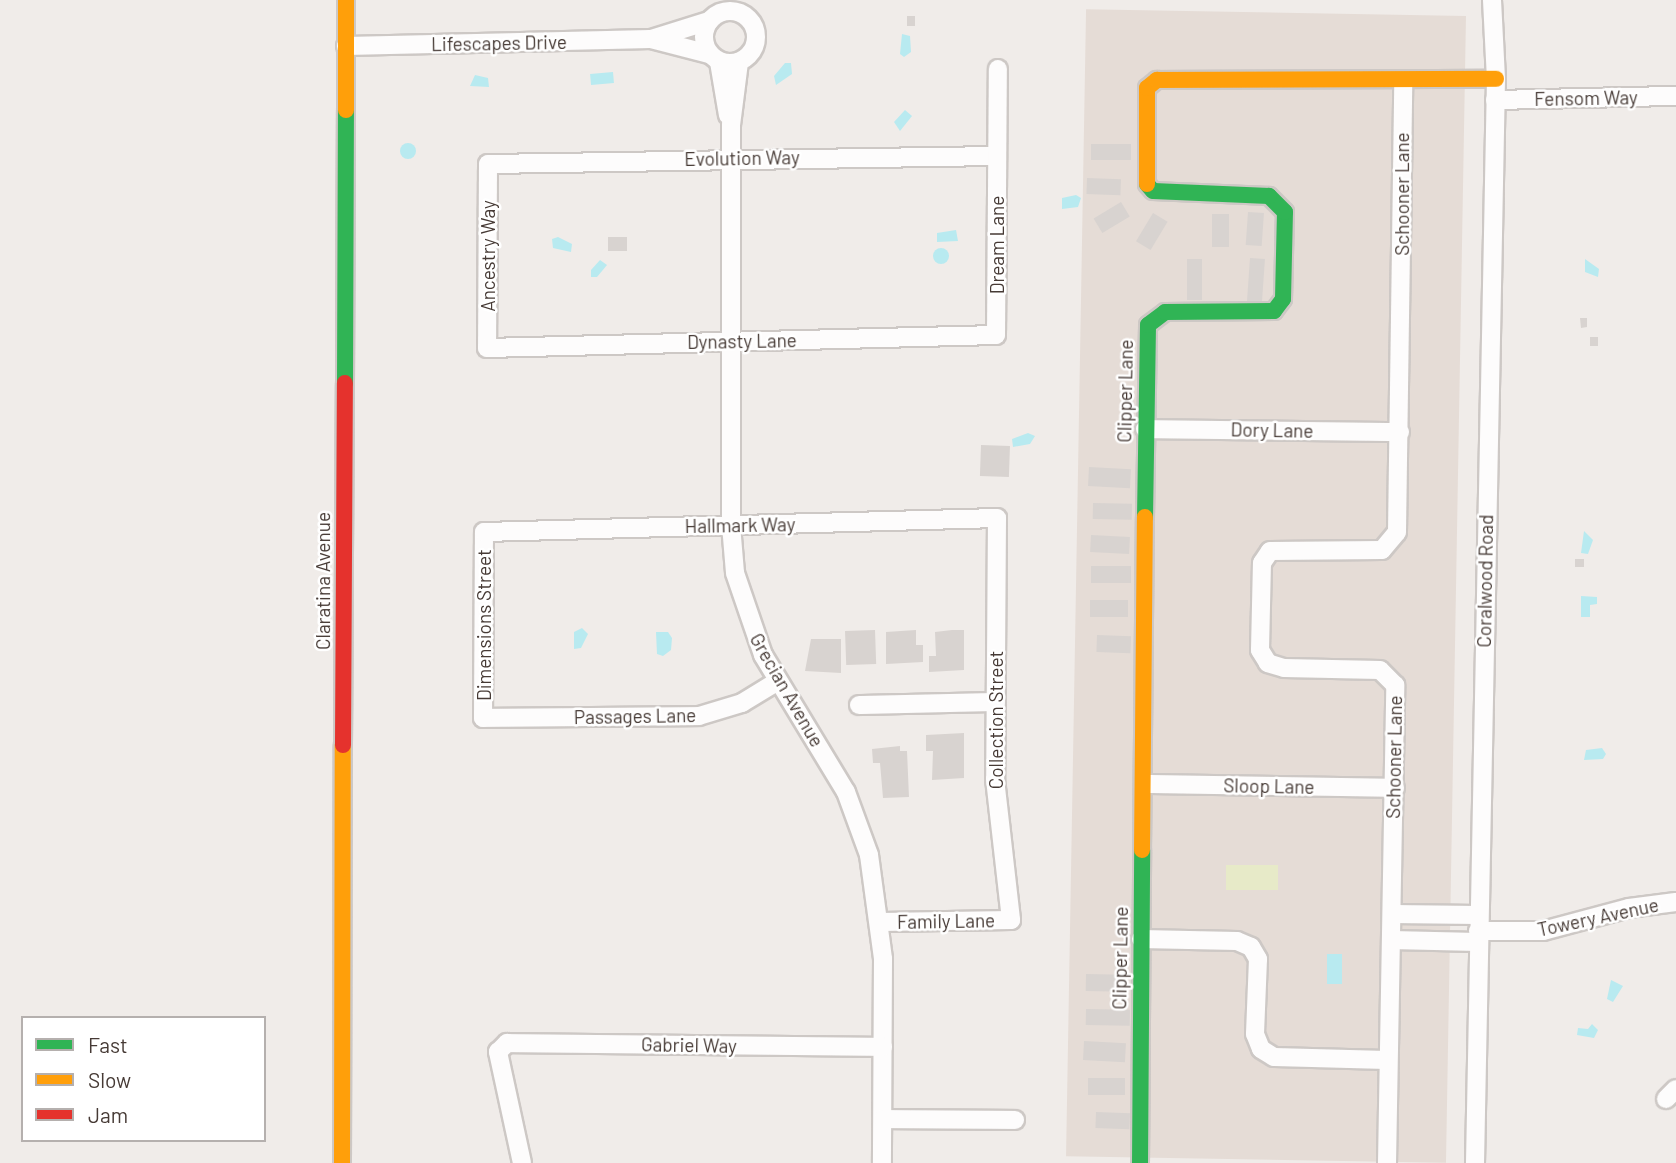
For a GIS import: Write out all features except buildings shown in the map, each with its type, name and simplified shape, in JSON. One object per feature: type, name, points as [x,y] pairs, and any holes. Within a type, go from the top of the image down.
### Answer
[{"type":"street","name":"Claratina Avenue","points":[[341,1163],[346,0]]},
{"type":"street","points":[[718,0],[703,37],[714,58],[739,62],[754,48],[756,38],[746,0]]},
{"type":"street","name":"Coralwood Road","points":[[1475,1163],[1496,79],[1492,0]]},
{"type":"street","points":[[710,20],[730,11],[749,19]]},
{"type":"street","name":"Lifescapes Drive","points":[[346,46],[652,39],[710,20]]},
{"type":"street","name":"Lifescapes Drive","points":[[652,39],[714,58]]},
{"type":"street","name":"Grecian Avenue","points":[[714,58],[731,125]]},
{"type":"street","name":"Grecian Avenue","points":[[739,62],[731,125],[731,525],[741,601],[778,681],[846,792],[869,855],[881,922],[882,1163]]},
{"type":"street","name":"Dream Lane","points":[[996,335],[998,69]]},
{"type":"street","name":"Clipper Lane","points":[[1140,1163],[1148,325],[1165,312],[1275,311],[1283,299],[1284,212],[1269,196],[1153,191],[1145,181],[1147,88],[1157,79],[1403,82],[1496,79]]},
{"type":"street","name":"Schooner Lane","points":[[1387,1163],[1395,685],[1380,670],[1283,668],[1268,663],[1260,650],[1262,563],[1270,551],[1382,550],[1392,542],[1396,532],[1400,432],[1403,82]]},
{"type":"street","name":"Fensom Way","points":[[1495,100],[1676,96]]},
{"type":"street","name":"Evolution Way","points":[[488,164],[732,158],[997,156]]},
{"type":"street","name":"Ancestry Way","points":[[487,348],[488,164]]},
{"type":"street","name":"Dynasty Lane","points":[[487,348],[996,335]]},
{"type":"street","name":"Dory Lane","points":[[1145,429],[1400,432]]},
{"type":"street","name":"Hallmark Way","points":[[484,532],[997,518]]},
{"type":"street","name":"Collection Street","points":[[997,518],[995,779],[1011,920]]},
{"type":"street","name":"Dimensions Street","points":[[483,718],[484,532]]},
{"type":"street","name":"Passages Lane","points":[[483,718],[699,716],[742,703],[778,681]]},
{"type":"street","points":[[859,705],[996,702]]},
{"type":"street","name":"Sloop Lane","points":[[1144,784],[1395,788]]},
{"type":"street","name":"Towery Avenue","points":[[1392,914],[1478,929],[1543,931],[1629,908],[1676,902]]},
{"type":"street","name":"Family Lane","points":[[881,922],[1011,920]]},
{"type":"street","name":"Towery Avenue","points":[[1391,940],[1478,929]]},
{"type":"street","points":[[1141,939],[1237,941],[1251,947],[1258,959],[1255,1034],[1261,1049],[1275,1057],[1387,1060]]},
{"type":"street","name":"Gabriel Way","points":[[522,1163],[498,1052],[507,1043],[883,1046]]},
{"type":"street","points":[[883,1119],[1015,1120]]},
{"type":"shaded area","points":[[1086,9],[1466,16],[1446,1163],[1066,1156]]},
{"type":"green space","points":[[1226,865],[1278,865],[1278,890],[1226,890]]},
{"type":"water","points":[[902,34],[910,36],[911,52],[904,57],[900,54]]},
{"type":"water","points":[[785,63],[791,63],[792,74],[776,85],[774,76]]},
{"type":"water","points":[[613,72],[614,83],[591,85],[590,74]]},
{"type":"water","points":[[475,75],[488,78],[489,87],[470,86]]},
{"type":"water","points":[[905,110],[912,116],[900,131],[894,122]]},
{"type":"water","points":[[405,143],[411,143],[416,151],[414,157],[405,159],[400,154],[400,148]]},
{"type":"water","points":[[1076,195],[1081,198],[1078,207],[1062,209],[1062,198]]},
{"type":"water","points":[[956,230],[958,241],[937,242],[937,233]]},
{"type":"water","points":[[558,237],[572,244],[571,252],[553,248],[552,239]]},
{"type":"water","points":[[941,248],[947,250],[947,262],[941,264],[935,262],[933,256],[935,250]]},
{"type":"water","points":[[1585,259],[1599,269],[1598,277],[1585,272]]},
{"type":"water","points":[[600,260],[607,265],[597,277],[591,277],[591,270]]},
{"type":"water","points":[[1028,433],[1035,436],[1030,444],[1013,447],[1012,439]]},
{"type":"water","points":[[1584,531],[1593,540],[1588,554],[1581,553]]},
{"type":"water","points":[[1581,596],[1597,597],[1597,604],[1590,605],[1590,617],[1581,617]]},
{"type":"water","points":[[582,628],[588,634],[581,648],[574,649],[574,632]]},
{"type":"water","points":[[656,632],[668,632],[672,638],[671,650],[663,656],[657,654]]},
{"type":"water","points":[[1602,748],[1606,754],[1603,759],[1584,760],[1586,750]]},
{"type":"water","points":[[1327,954],[1342,954],[1342,984],[1327,984]]},
{"type":"water","points":[[1611,980],[1623,986],[1613,1002],[1607,999]]},
{"type":"water","points":[[1592,1024],[1598,1030],[1594,1038],[1577,1035],[1578,1028],[1588,1029]]},
{"type":"traffic: fast","points":[[345,383],[346,110]]},
{"type":"traffic: fast","points":[[1145,517],[1148,325],[1165,312],[1274,311],[1283,299],[1285,212],[1269,196],[1153,191],[1147,184]]},
{"type":"traffic: fast","points":[[1140,1163],[1142,850]]},
{"type":"traffic: slow","points":[[346,0],[346,110]]},
{"type":"traffic: slow","points":[[1147,184],[1147,88],[1157,80],[1496,79]]},
{"type":"traffic: slow","points":[[1142,850],[1145,517]]},
{"type":"traffic: slow","points":[[342,1163],[343,745]]},
{"type":"traffic: jam","points":[[343,745],[345,383]]}]
